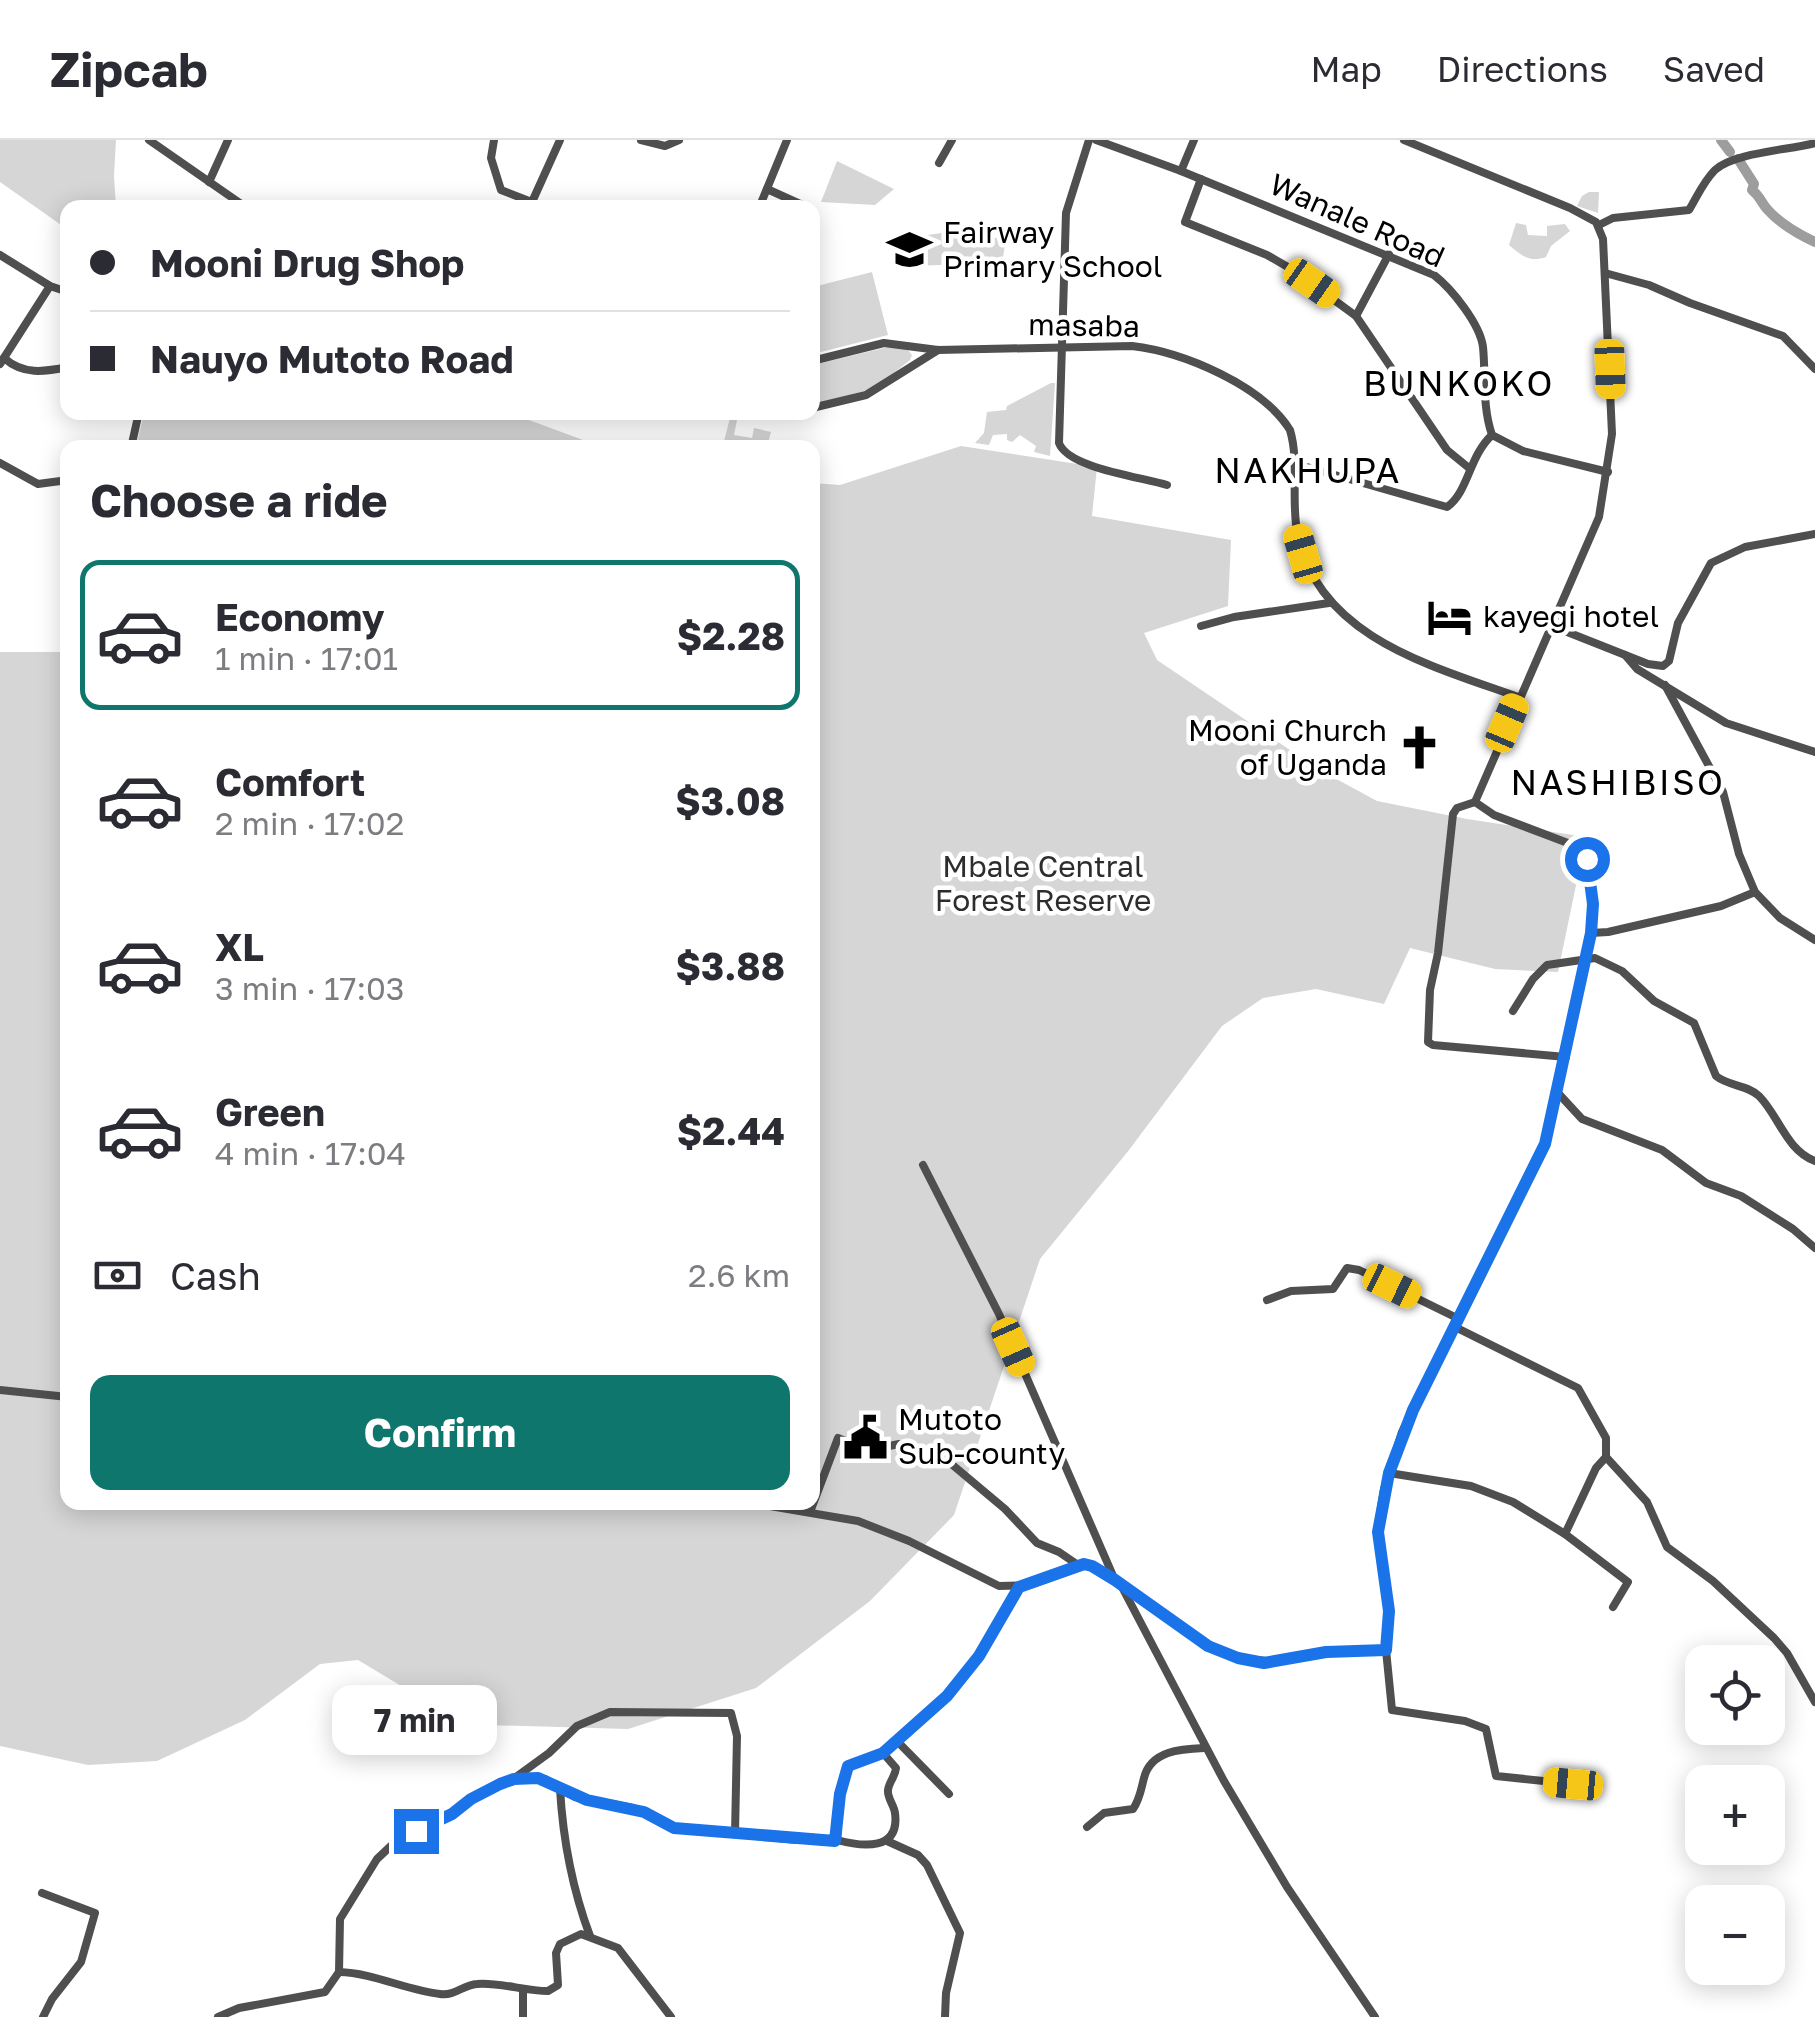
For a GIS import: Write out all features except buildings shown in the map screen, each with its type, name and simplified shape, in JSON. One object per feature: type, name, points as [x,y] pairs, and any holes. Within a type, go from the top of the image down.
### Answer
[{"type":"street","points":[[148,140],[235,200]]},
{"type":"street","points":[[209,182],[228,140]]},
{"type":"street","points":[[494,140],[490,158],[498,186],[525,200]]},
{"type":"street","points":[[533,200],[560,140]]},
{"type":"street","points":[[642,140],[665,146],[679,140]]},
{"type":"street","points":[[763,200],[787,140]]},
{"type":"street","points":[[939,163],[952,140]]},
{"type":"street","points":[[1093,140],[1066,213],[1059,443],[1062,451],[1075,460],[1167,484]]},
{"type":"street","name":"Wanale Road","points":[[1093,140],[1181,171],[1434,275],[1452,289],[1482,345],[1486,416],[1492,435]]},
{"type":"street","points":[[1181,171],[1194,140]]},
{"type":"street","points":[[1404,140],[1570,208],[1600,229],[1612,434],[1597,524],[1475,802],[1457,808],[1453,814],[1438,952],[1430,990],[1428,1042],[1566,1058]]},
{"type":"street","points":[[1600,229],[1613,218],[1689,210],[1713,172],[1736,157],[1788,151],[1815,143]]},
{"type":"street","points":[[1201,180],[1185,222],[1267,255],[1356,316],[1447,450],[1469,468]]},
{"type":"street","points":[[767,190],[791,200]]},
{"type":"street","points":[[510,200],[512,196]]},
{"type":"street","points":[[0,254],[60,289]]},
{"type":"street","points":[[1356,316],[1389,254]]},
{"type":"street","points":[[1605,274],[1650,285],[1783,336],[1815,369]]},
{"type":"street","points":[[50,286],[2,361],[31,372],[60,368]]},
{"type":"street","name":"masaba","points":[[820,359],[873,345],[938,350],[1132,346],[1192,361],[1235,382],[1285,423],[1292,438],[1298,535],[1312,574],[1329,603],[1388,646],[1518,697]]},
{"type":"street","points":[[911,345],[913,364]]},
{"type":"street","points":[[820,406],[866,395],[938,350]]},
{"type":"street","points":[[1293,463],[1447,507],[1457,499],[1479,447],[1492,435],[1522,451],[1608,472]]},
{"type":"street","points":[[0,463],[38,484],[60,481]]},
{"type":"street","points":[[1552,626],[1662,666],[1668,661],[1678,623],[1711,563],[1744,548],[1815,534]]},
{"type":"street","points":[[1202,626],[1234,617],[1329,603]]},
{"type":"street","points":[[1622,652],[1636,669],[1726,723],[1815,752]]},
{"type":"street","points":[[1666,685],[1723,792],[1754,892],[1768,908],[1815,940]]},
{"type":"street","points":[[1475,802],[1494,815],[1581,848],[1592,880],[1591,933],[1545,1144],[1402,1432],[1389,1473],[1378,1532],[1389,1611],[1386,1650],[1392,1710],[1465,1721],[1486,1729],[1496,1776],[1573,1784]]},
{"type":"street","points":[[1591,933],[1721,906],[1754,892]]},
{"type":"street","points":[[1513,1011],[1543,967],[1557,961],[1595,958],[1616,967],[1654,1001],[1694,1024],[1716,1076],[1758,1095],[1790,1141],[1815,1161]]},
{"type":"street","points":[[1558,1093],[1582,1119],[1662,1150],[1706,1184],[1740,1196],[1794,1229],[1815,1248]]},
{"type":"street","points":[[923,1165],[999,1314],[1118,1582],[1206,1748],[1287,1886],[1375,2017]]},
{"type":"street","points":[[1267,1300],[1291,1291],[1333,1289],[1347,1268],[1359,1270],[1578,1388],[1606,1438],[1606,1457],[1596,1468],[1565,1534]]},
{"type":"street","points":[[0,1390],[60,1396]]},
{"type":"street","points":[[820,1486],[838,1438],[869,1450],[899,1444],[950,1462],[1005,1509],[1037,1543],[1078,1566]]},
{"type":"street","points":[[1606,1457],[1647,1502],[1667,1547],[1713,1582],[1774,1638],[1815,1702]]},
{"type":"street","points":[[1389,1473],[1478,1487],[1528,1509],[1628,1582],[1613,1607]]},
{"type":"street","points":[[797,1510],[882,1530],[990,1584],[1019,1587],[1078,1566],[1092,1566],[1208,1646],[1238,1658],[1264,1663],[1326,1652],[1386,1650]]},
{"type":"street","points":[[837,1840],[846,1769],[883,1753],[947,1696],[979,1656],[1019,1587]]},
{"type":"street","points":[[218,2017],[238,2008],[325,1992],[339,1972],[340,1918],[386,1848],[452,1814],[483,1792],[514,1779],[550,1753],[576,1726],[610,1712],[731,1712],[736,1736],[735,1834]]},
{"type":"street","points":[[896,1740],[949,1794]]},
{"type":"street","points":[[1087,1828],[1104,1813],[1134,1809],[1147,1769],[1163,1754],[1206,1748]]},
{"type":"street","points":[[883,1753],[897,1772],[887,1792],[896,1826],[887,1841]]},
{"type":"street","points":[[514,1779],[538,1778],[587,1800],[633,1808],[674,1828],[837,1840],[866,1846],[887,1841],[918,1855],[928,1865],[960,1933],[946,1993],[945,2017]]},
{"type":"street","points":[[560,1789],[570,1872],[590,1936]]},
{"type":"street","points":[[42,1893],[95,1913],[81,1962],[43,2017]]},
{"type":"street","points":[[339,1972],[438,1994],[458,1993],[475,1984],[523,1990],[556,1989],[556,1953],[560,1944],[570,1937],[590,1936],[618,1948],[672,2017]]},
{"type":"street","points":[[523,1990],[523,2017]]},
{"type":"green space","points":[[0,140],[116,140],[116,200],[60,200],[60,224],[0,182]]},
{"type":"green space","points":[[837,161],[894,189],[875,205],[821,202]]},
{"type":"green space","points":[[1589,192],[1599,192],[1598,213],[1577,206]]},
{"type":"green space","points":[[1516,223],[1526,225],[1528,235],[1547,236],[1547,226],[1565,224],[1570,231],[1551,246],[1546,257],[1530,258],[1509,245]]},
{"type":"green space","points":[[949,232],[1006,239],[1002,263],[910,266],[920,236]]},
{"type":"green space","points":[[872,272],[888,335],[820,352],[820,285]]},
{"type":"green space","points":[[888,347],[907,349],[912,355],[875,388],[820,403],[820,363]]},
{"type":"green space","points":[[1055,383],[1050,456],[1034,452],[1036,446],[1020,435],[1012,442],[1007,440],[1007,434],[993,435],[989,445],[975,443],[984,433],[987,412],[1006,410]]},
{"type":"green space","points":[[142,420],[529,420],[583,440],[138,440]]},
{"type":"green space","points":[[729,420],[737,420],[734,435],[752,438],[754,428],[771,432],[769,440],[724,440]]},
{"type":"green space","name":"Mbale Central Forest Reserve","points":[[961,446],[1097,467],[1092,516],[1231,540],[1228,606],[1144,633],[1157,660],[1318,769],[1377,801],[1586,837],[1558,972],[1495,969],[1410,948],[1384,1004],[1316,989],[1263,998],[1222,1026],[1129,1150],[1040,1259],[954,1515],[870,1601],[756,1688],[628,1729],[486,1725],[403,1687],[358,1660],[320,1664],[245,1720],[157,1761],[88,1765],[0,1746],[0,652],[60,652],[60,1510],[820,1510],[820,484],[840,485]]},
{"type":"waterway","points":[[1721,140],[1730,152]]},
{"type":"waterway","points":[[1738,159],[1754,184],[1752,190],[1767,209],[1815,242]]},
{"type":"place","name":"Fairway Primary School","points":[[910,250]]},
{"type":"place","name":"kayegi hotel","points":[[1450,617]]},
{"type":"place","name":"Mooni Church of Uganda","points":[[1420,748]]},
{"type":"place","name":"Mutoto Sub-county","points":[[865,1437]]},
{"type":"district","name":"BUNKOKO","points":[[1459,384]]},
{"type":"district","name":"NAKHUPA","points":[[1308,471]]},
{"type":"district","name":"NASHIBISO","points":[[1618,783]]},
{"type":"route","points":[[416,1831],[500,1784],[538,1778],[587,1800],[644,1812],[674,1828],[835,1841],[840,1794],[848,1766],[883,1753],[947,1696],[979,1656],[1019,1587],[1084,1564],[1115,1580],[1208,1646],[1238,1658],[1264,1663],[1316,1653],[1386,1650],[1389,1611],[1378,1532],[1384,1489],[1402,1432],[1548,1135],[1591,933],[1592,880],[1587,859]]}]
